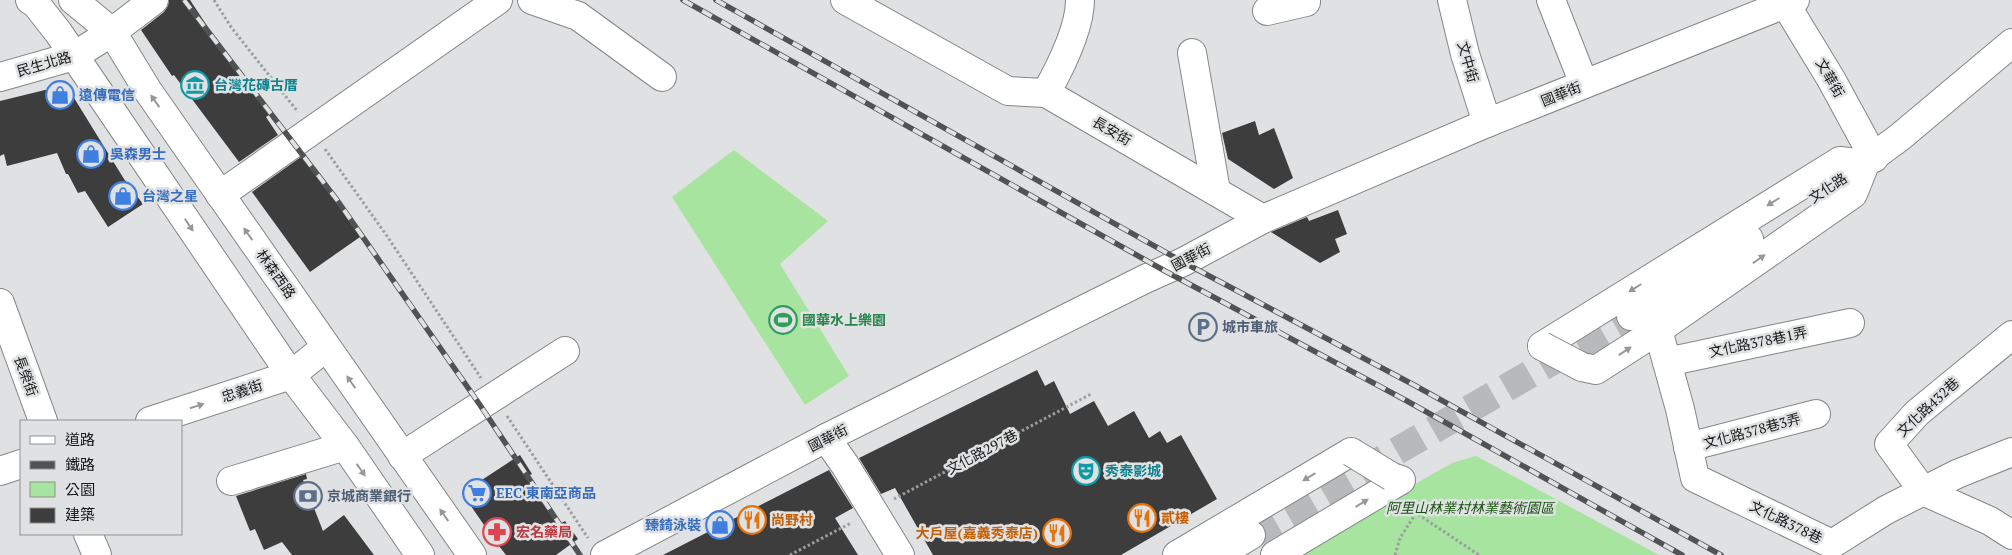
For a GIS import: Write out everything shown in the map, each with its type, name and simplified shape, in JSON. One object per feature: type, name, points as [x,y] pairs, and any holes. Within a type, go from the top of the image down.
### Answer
[{"type":"street","points":[[30,0],[36,4],[58,32],[291,375],[345,446],[420,555]]},
{"type":"street","name":"林森西路","points":[[73,0],[112,32],[146,87],[220,195],[472,555]]},
{"type":"street","name":"民生北路","points":[[0,77],[74,56],[112,32],[154,0]]},
{"type":"street","points":[[220,195],[313,132],[498,0]]},
{"type":"street","points":[[532,0],[578,16],[662,77]]},
{"type":"street","points":[[846,0],[1008,91],[1046,93],[1064,61],[1080,9],[1080,0]]},
{"type":"street","name":"文中街","points":[[1452,0],[1465,54],[1487,123]]},
{"type":"street","points":[[1551,0],[1584,84]]},
{"type":"street","points":[[1267,11],[1310,1]]},
{"type":"street","name":"國華街","points":[[597,547],[826,438],[1145,279],[1183,262],[1264,219],[1487,123],[1788,1]]},
{"type":"street","name":"文華街","points":[[1788,1],[1831,79],[1870,161]]},
{"type":"street","name":"文化路","points":[[1630,316],[1870,161],[2012,43]]},
{"type":"street","points":[[1192,53],[1216,191]]},
{"type":"street","name":"長安街","points":[[1046,93],[1264,219]]},
{"type":"street","points":[[1840,161],[1870,161],[1853,194],[1658,330],[1596,370],[1582,367],[1542,346],[1840,161]]},
{"type":"street","name":"長榮街","points":[[0,303],[43,420]]},
{"type":"street","name":"文化路378巷1弄","points":[[1667,362],[1850,322]]},
{"type":"street","name":"文化路378巷","points":[[1658,330],[1695,478],[1832,544],[1886,510],[1923,491],[1957,474],[2012,452]]},
{"type":"street","name":"文化路432巷","points":[[1923,491],[1889,444],[1918,414],[2012,335]]},
{"type":"street","name":"忠義街","points":[[153,420],[291,375],[326,347]]},
{"type":"street","points":[[402,456],[565,352]]},
{"type":"street","name":"文化路378巷3弄","points":[[1688,447],[1816,414]]},
{"type":"street","points":[[826,438],[900,555]]},
{"type":"street","points":[[230,480],[345,446]]},
{"type":"street","points":[[1177,555],[1351,452],[1392,477],[1401,480],[1275,555]]},
{"type":"street","points":[[0,472],[20,464]]},
{"type":"street","points":[[1923,491],[1990,521],[2012,535]]},
{"type":"street","points":[[88,535],[97,555]]},
{"type":"street","points":[[1218,555],[1251,535]]},
{"type":"path","points":[[214,0],[231,27],[313,132],[387,236],[597,547]]},
{"type":"path","name":"文化路297巷","points":[[790,555],[1091,394]]},
{"type":"path","points":[[1395,555],[1400,538],[1416,513],[1479,555]]},
{"type":"green space","name":"國華水上樂園","points":[[734,150],[828,221],[780,264],[849,376],[805,405],[672,197]]},
{"type":"green space","name":"阿里山林業村林業藝術園區","points":[[1476,456],[1659,555],[1291,555],[1452,463]]},
{"type":"building","points":[[169,0],[190,0],[219,44],[217,46],[246,85],[249,83],[264,104],[262,105],[269,115],[266,117],[278,135],[239,162],[174,75],[172,76],[141,30],[164,12]]},
{"type":"building","points":[[49,89],[71,93],[124,179],[143,204],[108,227],[85,191],[78,193],[68,174],[66,174],[57,153],[7,166],[4,154],[0,156],[0,101]]},
{"type":"building","points":[[1255,121],[1259,135],[1274,128],[1293,178],[1274,189],[1228,159],[1222,133]]},
{"type":"building","points":[[305,154],[360,237],[310,272],[252,192]]},
{"type":"building","points":[[1338,210],[1347,234],[1335,239],[1340,252],[1320,263],[1271,232],[1307,217],[1309,221]]},
{"type":"building","name":"秀泰影城","points":[[1037,370],[1045,386],[1054,381],[1070,414],[1094,401],[1108,426],[1134,411],[1149,438],[1160,431],[1167,443],[1181,435],[1217,499],[1121,555],[933,555],[895,488],[881,494],[859,458]]},
{"type":"building","points":[[520,455],[532,474],[528,476],[544,498],[558,525],[565,521],[578,539],[556,555],[506,555],[462,493]]},
{"type":"building","points":[[829,470],[853,508],[835,518],[858,555],[663,555]]},
{"type":"building","points":[[306,474],[307,479],[303,480],[323,531],[344,515],[374,555],[292,555],[282,542],[264,550],[255,529],[250,531],[236,496]]},
{"type":"tunnel","points":[[1251,535],[1631,316]]},
{"type":"railway","points":[[184,0],[337,200],[480,405],[580,555]]},
{"type":"railway","points":[[683,0],[1165,271],[1407,401],[1682,555]]},
{"type":"railway","points":[[716,0],[1183,262],[1414,385],[1721,555]]},
{"type":"place","name":"台灣花磚古厝","points":[[195,85]]},
{"type":"place","name":"遠傳電信","points":[[60,95]]},
{"type":"place","name":"吳森男士","points":[[91,154]]},
{"type":"place","name":"台灣之星","points":[[123,196]]},
{"type":"place","name":"國華水上樂園","points":[[783,320]]},
{"type":"place","name":"城市車旅","points":[[1203,327]]},
{"type":"place","name":"秀泰影城","points":[[1086,471]]},
{"type":"place","name":"EEC 東南亞商品","points":[[477,493]]},
{"type":"place","name":"京城商業銀行","points":[[308,496]]},
{"type":"place","name":"貳樓","points":[[1142,518]]},
{"type":"place","name":"尚野村","points":[[752,520]]},
{"type":"place","name":"臻錡泳裝","points":[[720,525]]},
{"type":"place","name":"宏名藥局","points":[[497,532]]},
{"type":"place","name":"大戶屋(嘉義秀泰店)","points":[[1057,533]]}]
